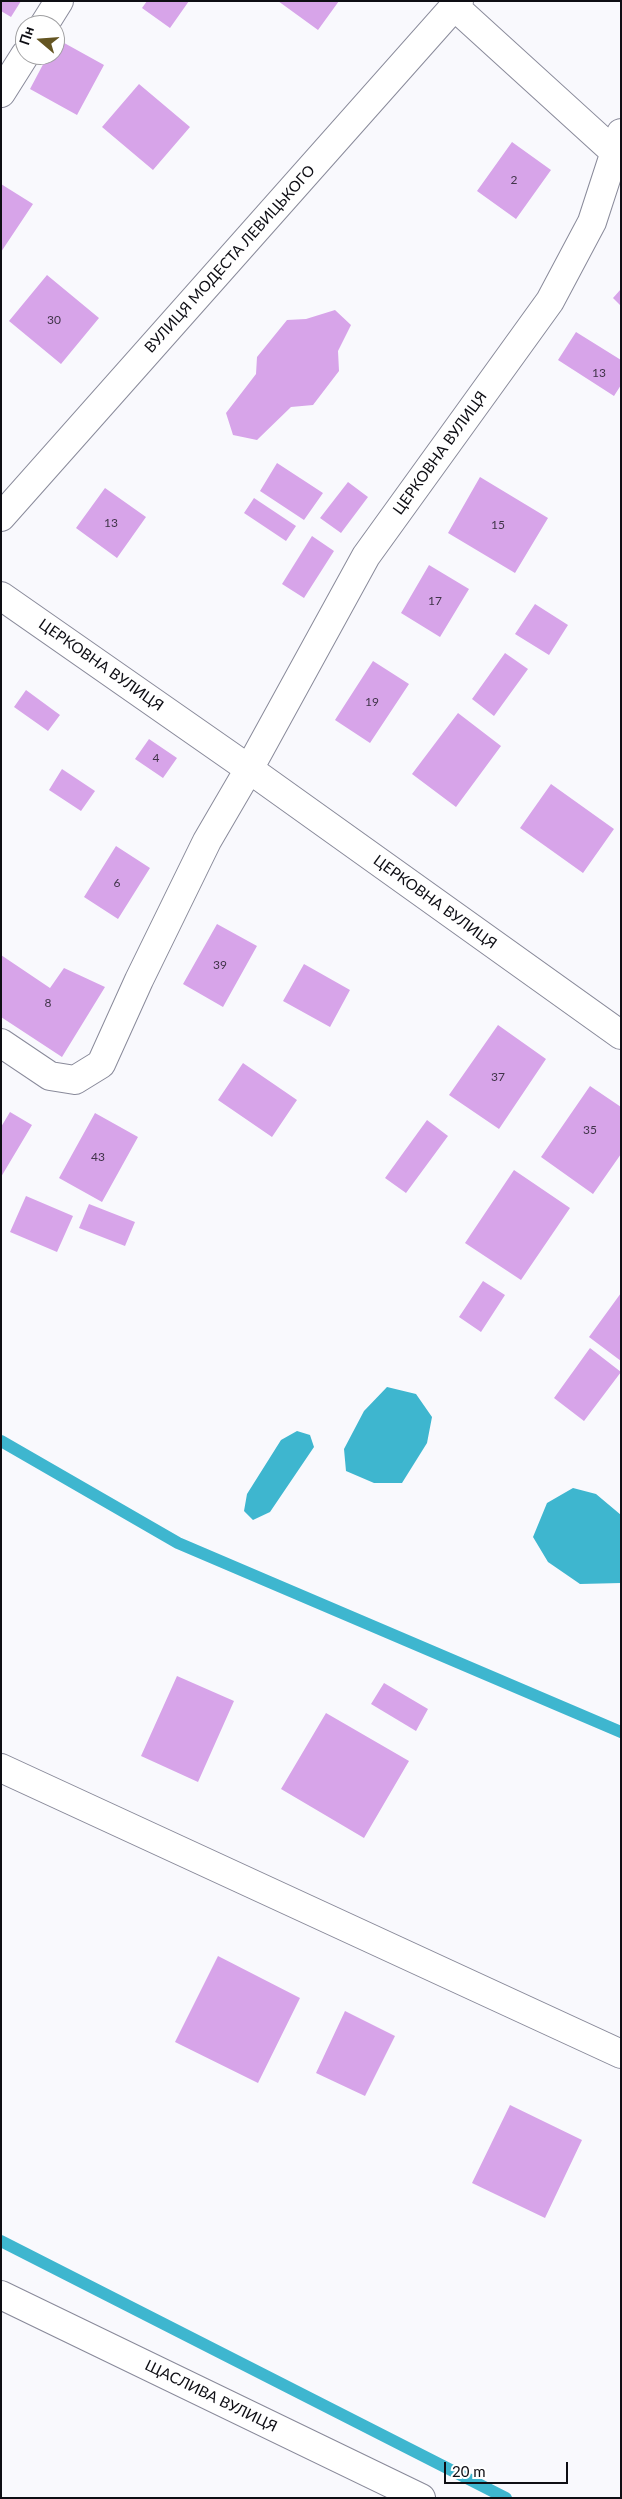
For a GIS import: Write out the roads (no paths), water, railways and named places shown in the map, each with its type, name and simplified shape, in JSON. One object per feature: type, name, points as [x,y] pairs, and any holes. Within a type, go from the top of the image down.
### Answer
[{"type":"street","points":[[50,15],[59,1]]},
{"type":"street","points":[[457,4],[618,148]]},
{"type":"street","name":"ВУЛИЦЯ МОДЕСТА ЛЕВИЦЬКОГО","points":[[1,517],[457,4]]},
{"type":"street","points":[[1,93],[19,65]]},
{"type":"street","name":"ЦЕРКОВНА ВУЛИЦЯ","points":[[1,1044],[50,1076],[76,1080],[101,1064],[139,980],[207,841],[250,769],[366,556],[550,301],[592,222],[618,148]]},
{"type":"street","name":"ЦЕРКОВНА ВУЛИЦЯ","points":[[1,596],[250,769],[621,1035]]},
{"type":"street","points":[[1,1768],[621,2054]]},
{"type":"street","name":"ЩАСЛИВА ВУЛИЦЯ","points":[[1,2295],[421,2498]]},
{"type":"water","points":[[387,1387],[416,1394],[432,1417],[427,1443],[402,1483],[374,1483],[346,1471],[344,1449],[364,1411]]},
{"type":"water","points":[[297,1431],[310,1435],[314,1447],[270,1512],[253,1520],[244,1511],[247,1494],[281,1440]]},
{"type":"water","points":[[573,1488],[596,1494],[621,1515],[621,1583],[580,1584],[548,1562],[533,1537],[547,1503]]},
{"type":"waterway","points":[[1,1441],[178,1543],[621,1732]]},
{"type":"waterway","points":[[1,2241],[506,2498]]}]
